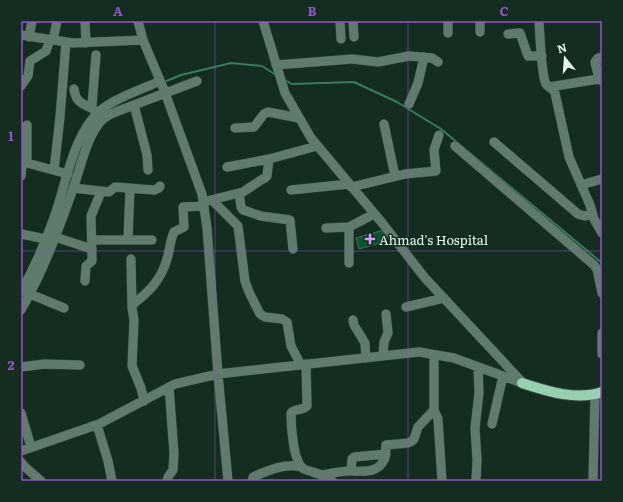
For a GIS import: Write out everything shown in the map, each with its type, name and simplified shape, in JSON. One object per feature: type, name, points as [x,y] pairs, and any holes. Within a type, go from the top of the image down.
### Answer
[{"type":"main road","points":[[522,383],[550,392],[583,396],[600,394]]},
{"type":"street","points":[[32,21],[25,36],[66,42],[86,43],[143,40]]},
{"type":"street","points":[[21,86],[28,76],[30,61],[46,51],[52,40],[57,21]]},
{"type":"street","points":[[85,21],[86,43]]},
{"type":"street","points":[[138,21],[143,40],[163,86],[206,203],[218,374],[228,481]]},
{"type":"street","points":[[263,21],[284,90],[311,138],[425,278],[522,383]]},
{"type":"street","points":[[340,21],[341,39]]},
{"type":"street","points":[[353,21],[354,37]]},
{"type":"street","points":[[448,21],[448,33]]},
{"type":"street","points":[[480,21],[480,32]]},
{"type":"street","points":[[539,21],[546,83],[554,90],[567,149],[594,219],[602,233]]},
{"type":"street","points":[[508,34],[520,33],[528,56],[542,56]]},
{"type":"street","points":[[54,170],[66,42]]},
{"type":"street","points":[[95,111],[92,105],[96,55]]},
{"type":"street","points":[[277,67],[352,59],[378,62],[405,56],[432,58],[438,62]]},
{"type":"street","points":[[550,87],[601,80],[595,62],[598,58],[602,57]]},
{"type":"street","points":[[408,104],[418,83],[424,58]]},
{"type":"street","points":[[50,238],[55,216],[80,138],[95,111],[163,86],[197,81]]},
{"type":"street","points":[[21,310],[31,274],[50,238],[73,188],[90,139],[97,126],[106,117],[134,105],[163,86]]},
{"type":"street","points":[[74,89],[75,96],[78,101],[95,111]]},
{"type":"street","points":[[134,105],[148,155],[148,170]]},
{"type":"street","points":[[235,128],[254,127],[264,114],[268,112],[300,118]]},
{"type":"street","points":[[384,124],[395,176]]},
{"type":"street","points":[[21,176],[22,166],[26,161],[27,125]]},
{"type":"street","points":[[291,190],[350,185],[395,176],[436,171],[434,150],[439,135]]},
{"type":"street","points":[[494,142],[578,214],[585,216],[592,214]]},
{"type":"street","points":[[227,167],[270,159],[317,146]]},
{"type":"street","points":[[455,146],[594,265],[597,269],[602,292]]},
{"type":"street","points":[[132,305],[148,293],[160,276],[167,260],[174,232],[184,228],[183,207],[206,203],[246,191],[267,177],[268,161],[270,159]]},
{"type":"street","points":[[26,161],[28,164],[68,174]]},
{"type":"street","points":[[581,185],[602,179]]},
{"type":"street","points":[[73,188],[110,192],[115,187],[154,190],[160,186]]},
{"type":"street","points":[[128,240],[130,188]]},
{"type":"street","points":[[84,281],[86,266],[92,261],[91,216],[101,192]]},
{"type":"street","points":[[239,193],[241,207],[243,210],[261,216],[290,220],[293,249]]},
{"type":"street","points":[[206,203],[238,226],[245,280],[249,292],[260,314],[265,317],[282,319],[287,322],[291,346],[304,364],[307,406],[292,411],[291,415],[297,460],[301,467]]},
{"type":"street","points":[[326,228],[349,227],[374,214]]},
{"type":"street","points":[[349,227],[349,263]]},
{"type":"street","points":[[21,234],[92,244],[128,240],[152,240]]},
{"type":"street","points":[[131,259],[132,305],[134,320],[132,366],[141,388],[144,401]]},
{"type":"street","points":[[26,293],[64,308]]},
{"type":"street","points":[[406,307],[444,298]]},
{"type":"street","points":[[383,356],[384,342],[388,332],[386,314]]},
{"type":"street","points":[[353,320],[354,325],[365,343],[366,358]]},
{"type":"street","points":[[602,333],[602,354]]},
{"type":"street","points":[[21,451],[97,425],[175,384],[218,374],[419,352],[454,358],[522,383]]},
{"type":"street","points":[[434,355],[434,410],[438,419],[442,481]]},
{"type":"street","points":[[21,367],[44,364],[80,365]]},
{"type":"street","points":[[476,481],[477,460],[474,428],[479,393],[478,367]]},
{"type":"street","points":[[492,424],[503,376]]},
{"type":"street","points":[[167,481],[168,476],[173,470],[174,453],[169,387]]},
{"type":"street","points":[[593,481],[600,394]]},
{"type":"street","points":[[322,475],[335,472],[364,472],[377,468],[384,460],[386,454],[385,447],[388,444],[408,443],[412,441],[418,427],[434,410]]},
{"type":"street","points":[[21,413],[31,448]]},
{"type":"street","points":[[97,425],[106,451],[112,481]]},
{"type":"street","points":[[351,471],[352,459],[354,457],[386,454]]},
{"type":"street","points":[[21,462],[41,481]]},
{"type":"street","points":[[252,481],[253,477],[272,469],[292,465],[322,475],[332,481]]},
{"type":"building","points":[[384,230],[387,241],[359,249],[356,238]]},
{"type":"waterway","points":[[164,82],[181,75],[231,63],[262,66],[276,75]]},
{"type":"waterway","points":[[285,80],[292,84],[354,82],[397,102],[441,129],[602,263]]},
{"type":"place","name":"Ahmad's Hospital","points":[[370,239]]}]
